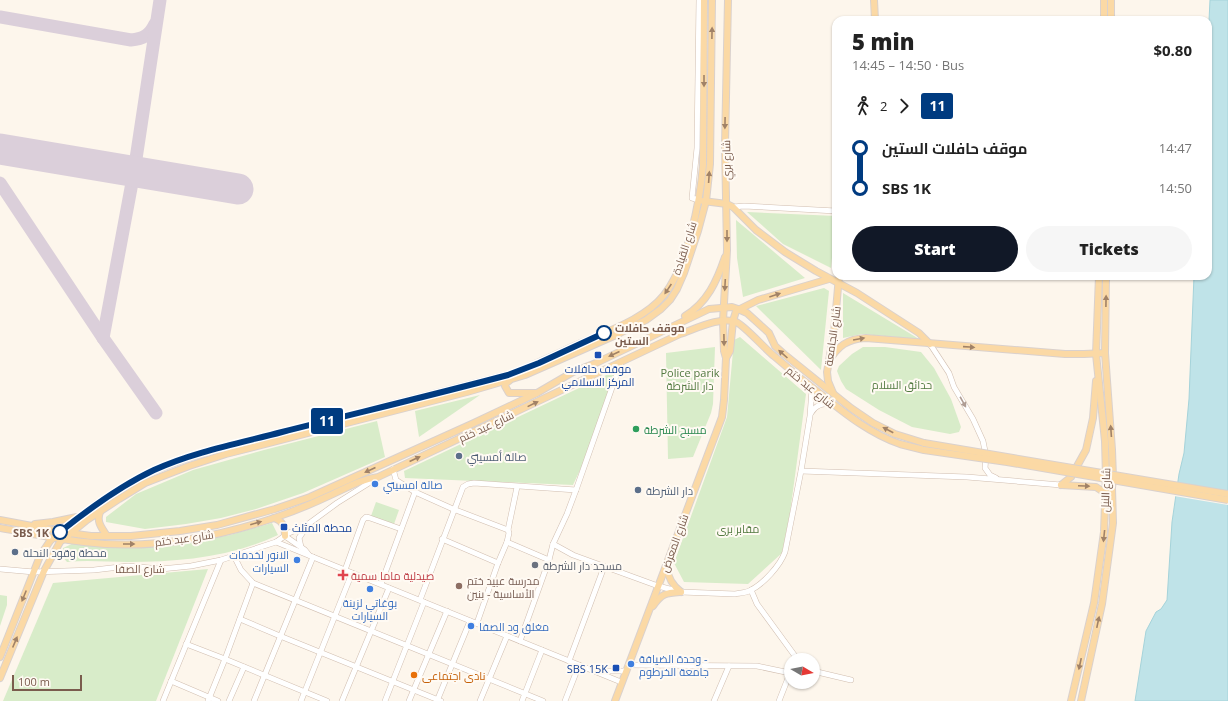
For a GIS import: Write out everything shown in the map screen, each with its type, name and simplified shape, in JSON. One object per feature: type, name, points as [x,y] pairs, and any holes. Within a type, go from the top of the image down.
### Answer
[{"type":"main road","name":"شارع القيادة","points":[[0,657],[3,642],[45,547],[54,537],[95,505],[143,476],[187,458],[224,447],[508,375],[539,363],[643,314],[656,304],[671,285],[684,254],[703,165],[704,0]]},
{"type":"main road","name":"شارع القيادة","points":[[0,678],[44,571],[60,542],[69,533],[145,483],[226,454],[510,380],[556,363],[616,336],[646,320],[661,309],[670,300],[684,273],[706,201],[710,164],[712,0]]},
{"type":"main road","name":"شارع بري","points":[[723,321],[727,250],[725,145],[728,0]]},
{"type":"main road","points":[[874,0],[875,16]]},
{"type":"main road","points":[[1104,0],[1104,16]]},
{"type":"main road","points":[[1111,0],[1111,16]]},
{"type":"main road","points":[[696,199],[727,204],[733,207],[764,237],[785,252],[828,279],[857,293],[919,332],[930,344]]},
{"type":"main road","points":[[669,328],[689,313],[708,295],[719,274],[727,250]]},
{"type":"main road","points":[[738,309],[783,292],[828,279]]},
{"type":"main road","name":"شارع الجامعة","points":[[833,394],[827,376],[834,333],[838,280]]},
{"type":"main road","name":"شارع النيل","points":[[1071,701],[1098,579],[1104,532],[1106,441],[1096,354],[1099,280]]},
{"type":"main road","name":"شارع النيل","points":[[1081,701],[1102,604],[1112,529],[1112,450],[1105,353],[1106,280]]},
{"type":"main road","name":"شارع عبد ختم","points":[[0,520],[69,533],[107,536],[155,534],[217,525],[293,503],[380,466],[537,393],[573,372],[596,363],[702,312],[724,307],[738,309],[752,317],[769,333],[775,346],[784,354],[833,394],[873,423],[924,446]]},
{"type":"main road","name":"شارع المعرض","points":[[726,358],[730,351],[733,321],[735,313],[738,309]]},
{"type":"main road","name":"شارع عبد ختم","points":[[3,529],[105,544],[156,543],[218,533],[274,518],[311,504],[367,479],[378,477],[680,334],[713,322],[723,321],[733,321],[743,327],[764,348],[812,389],[860,424],[900,444],[924,446]]},
{"type":"main road","name":"شارع المعرض","points":[[615,701],[722,417],[726,358],[724,351],[723,321]]},
{"type":"main road","points":[[829,361],[837,349],[843,344],[856,339],[879,339],[1065,354],[1105,353]]},
{"type":"main road","points":[[1061,485],[1071,477],[1086,450],[1093,418],[1098,375]]},
{"type":"main road","points":[[510,380],[505,386],[509,393],[537,393]]},
{"type":"main road","points":[[380,407],[382,414]]},
{"type":"main road","points":[[924,446],[1228,494]]},
{"type":"main road","points":[[924,446],[1228,500]]},
{"type":"main road","points":[[1061,485],[1096,487],[1105,493]]},
{"type":"main road","points":[[100,512],[98,521],[107,536]]},
{"type":"main road","points":[[27,525],[53,522],[80,516]]},
{"type":"main road","points":[[274,518],[280,520],[285,536]]},
{"type":"main road","points":[[667,563],[669,578],[672,584],[681,592]]},
{"type":"main road","points":[[648,614],[659,598],[664,594],[681,592]]},
{"type":"street","name":"شارع القيادة","points":[[696,199],[699,0]]},
{"type":"street","points":[[733,207],[744,206],[832,211]]},
{"type":"street","points":[[930,344],[949,373],[954,386],[980,435],[986,456],[985,468],[990,476],[999,480]]},
{"type":"street","points":[[520,641],[549,560],[553,544],[576,490],[621,362]]},
{"type":"street","points":[[553,544],[573,555],[604,567],[658,586],[681,592],[735,594],[751,590],[774,570],[783,557],[801,471],[810,416],[812,389]]},
{"type":"street","points":[[810,416],[814,408],[820,405],[832,404]]},
{"type":"street","points":[[393,469],[396,480],[415,492],[453,509],[508,530]]},
{"type":"street","points":[[801,471],[968,478],[1061,485]]},
{"type":"street","name":"شارع الصفا","points":[[0,569],[34,572],[94,570],[128,566],[161,569],[191,566],[221,560],[276,542],[307,525],[337,503],[378,477]]},
{"type":"street","points":[[385,701],[407,646],[442,539],[463,487],[468,484],[576,490]]},
{"type":"street","points":[[477,623],[507,542],[517,487]]},
{"type":"street","points":[[381,584],[415,492]]},
{"type":"street","points":[[345,570],[366,517],[401,529]]},
{"type":"street","points":[[301,547],[300,538],[307,525]]},
{"type":"street","points":[[285,536],[311,556]]},
{"type":"street","points":[[442,539],[498,563]]},
{"type":"street","points":[[276,542],[294,551],[311,556],[622,682]]},
{"type":"street","points":[[507,542],[549,560]]},
{"type":"street","points":[[234,556],[241,570],[253,583],[543,701]]},
{"type":"street","points":[[254,701],[295,600],[311,556]]},
{"type":"street","points":[[163,701],[221,560]]},
{"type":"street","points":[[569,661],[604,567]]},
{"type":"street","points":[[301,701],[352,573]]},
{"type":"street","points":[[209,699],[253,583]]},
{"type":"street","points":[[342,701],[389,588]]},
{"type":"street","points":[[751,590],[757,604],[793,653]]},
{"type":"street","points":[[409,701],[447,611]]},
{"type":"street","points":[[240,618],[280,636],[439,701],[452,664],[470,621]]},
{"type":"street","points":[[480,701],[507,636]]},
{"type":"street","points":[[186,644],[327,701]]},
{"type":"street","points":[[522,701],[542,650]]},
{"type":"street","points":[[565,701],[579,665]]},
{"type":"street","points":[[714,701],[729,666]]},
{"type":"street","points":[[595,672],[627,668],[729,666],[757,666],[784,671]]},
{"type":"street","points":[[229,701],[244,667]]},
{"type":"street","points":[[820,673],[851,680]]},
{"type":"street","points":[[171,681],[209,699],[218,701]]},
{"type":"street","points":[[778,701],[784,688]]},
{"type":"green space","points":[[747,212],[832,216],[831,268],[783,244]]},
{"type":"green space","points":[[736,220],[805,278],[743,297],[737,258]]},
{"type":"green space","points":[[824,288],[829,291],[821,370],[756,306]]},
{"type":"green space","points":[[843,293],[919,339],[862,334],[843,338]]},
{"type":"green space","name":"مقابر برى","points":[[740,337],[806,394],[790,513],[782,553],[748,584],[684,582],[674,563],[727,417],[734,340]]},
{"type":"green space","name":"Police parik دار الشرطة","points":[[715,347],[713,404],[711,413],[693,457],[668,459],[666,353]]},
{"type":"green space","name":"حدائق السلام","points":[[863,347],[885,347],[921,352],[934,368],[951,399],[961,427],[959,432],[950,434],[912,427],[879,410],[846,389],[837,371],[839,366],[852,354]]},
{"type":"green space","points":[[617,370],[587,455],[573,485],[405,478],[404,471]]},
{"type":"green space","points":[[480,395],[419,437],[415,411]]},
{"type":"green space","points":[[377,421],[385,457],[303,493],[256,509],[221,518],[186,524],[145,529],[106,522],[106,517],[136,494],[193,470]]},
{"type":"green space","points":[[376,502],[399,510],[394,524],[371,516]]},
{"type":"green space","points":[[272,523],[278,535],[242,548],[205,557],[147,562],[67,562],[62,556],[63,548],[74,543],[122,548],[183,544],[230,535]]},
{"type":"green space","points":[[208,569],[156,701],[3,701],[53,583]]},
{"type":"green space","points":[[0,595],[7,596],[7,605],[0,626]]},
{"type":"water","points":[[1210,0],[1228,0],[1228,701],[1135,701],[1146,631],[1156,612],[1161,609],[1167,600],[1172,522],[1179,474],[1184,453],[1189,399],[1194,280],[1212,280],[1212,16],[1209,16]]},
{"type":"pier","points":[[1176,482],[1228,491],[1228,505],[1174,496]]},
{"type":"taxiway","points":[[103,338],[134,172],[160,0]]},
{"type":"taxiway","points":[[0,17],[131,40],[146,36],[155,24]]},
{"type":"taxiway","points":[[0,183],[103,338],[156,413]]},
{"type":"runway","points":[[0,149],[238,189]]},
{"type":"bus line","name":"11","points":[[60,532],[113,493],[155,470],[187,458],[224,447],[508,375],[539,363],[604,333]]},
{"type":"place","name":"موقف حافلات الستين","points":[[604,333]]},
{"type":"place","name":"موقف حافلات المركز الاسلامي","points":[[598,355]]},
{"type":"place","name":"مسبح الشرطة","points":[[636,429]]},
{"type":"place","name":"صالة أمسيتي","points":[[459,456]]},
{"type":"place","name":"صالة امسيتي","points":[[375,484]]},
{"type":"place","name":"دار الشرطة","points":[[638,490]]},
{"type":"place","name":"محطة المثلث","points":[[284,527]]},
{"type":"place","name":"SBS 1K","points":[[60,532]]},
{"type":"place","name":"محطة وقود النحلة","points":[[15,552]]},
{"type":"place","name":"الانور لخدمات السيارات","points":[[297,560]]},
{"type":"place","name":"مسجد دار الشرطة","points":[[535,565]]},
{"type":"place","name":"صيدلية ماما سمية","points":[[343,575]]},
{"type":"place","name":"مدرسة عبيد ختم الأساسية - بنين","points":[[459,586]]},
{"type":"place","name":"بوغاتي لزينة السيارات","points":[[370,589]]},
{"type":"place","name":"مغلق ود الصفا","points":[[471,626]]},
{"type":"place","name":"وحدة الضيافة - جامعة الخرطوم","points":[[631,664]]},
{"type":"place","name":"SBS 15K","points":[[616,668]]},
{"type":"place","name":"نادى اجتماعى","points":[[414,675]]}]
